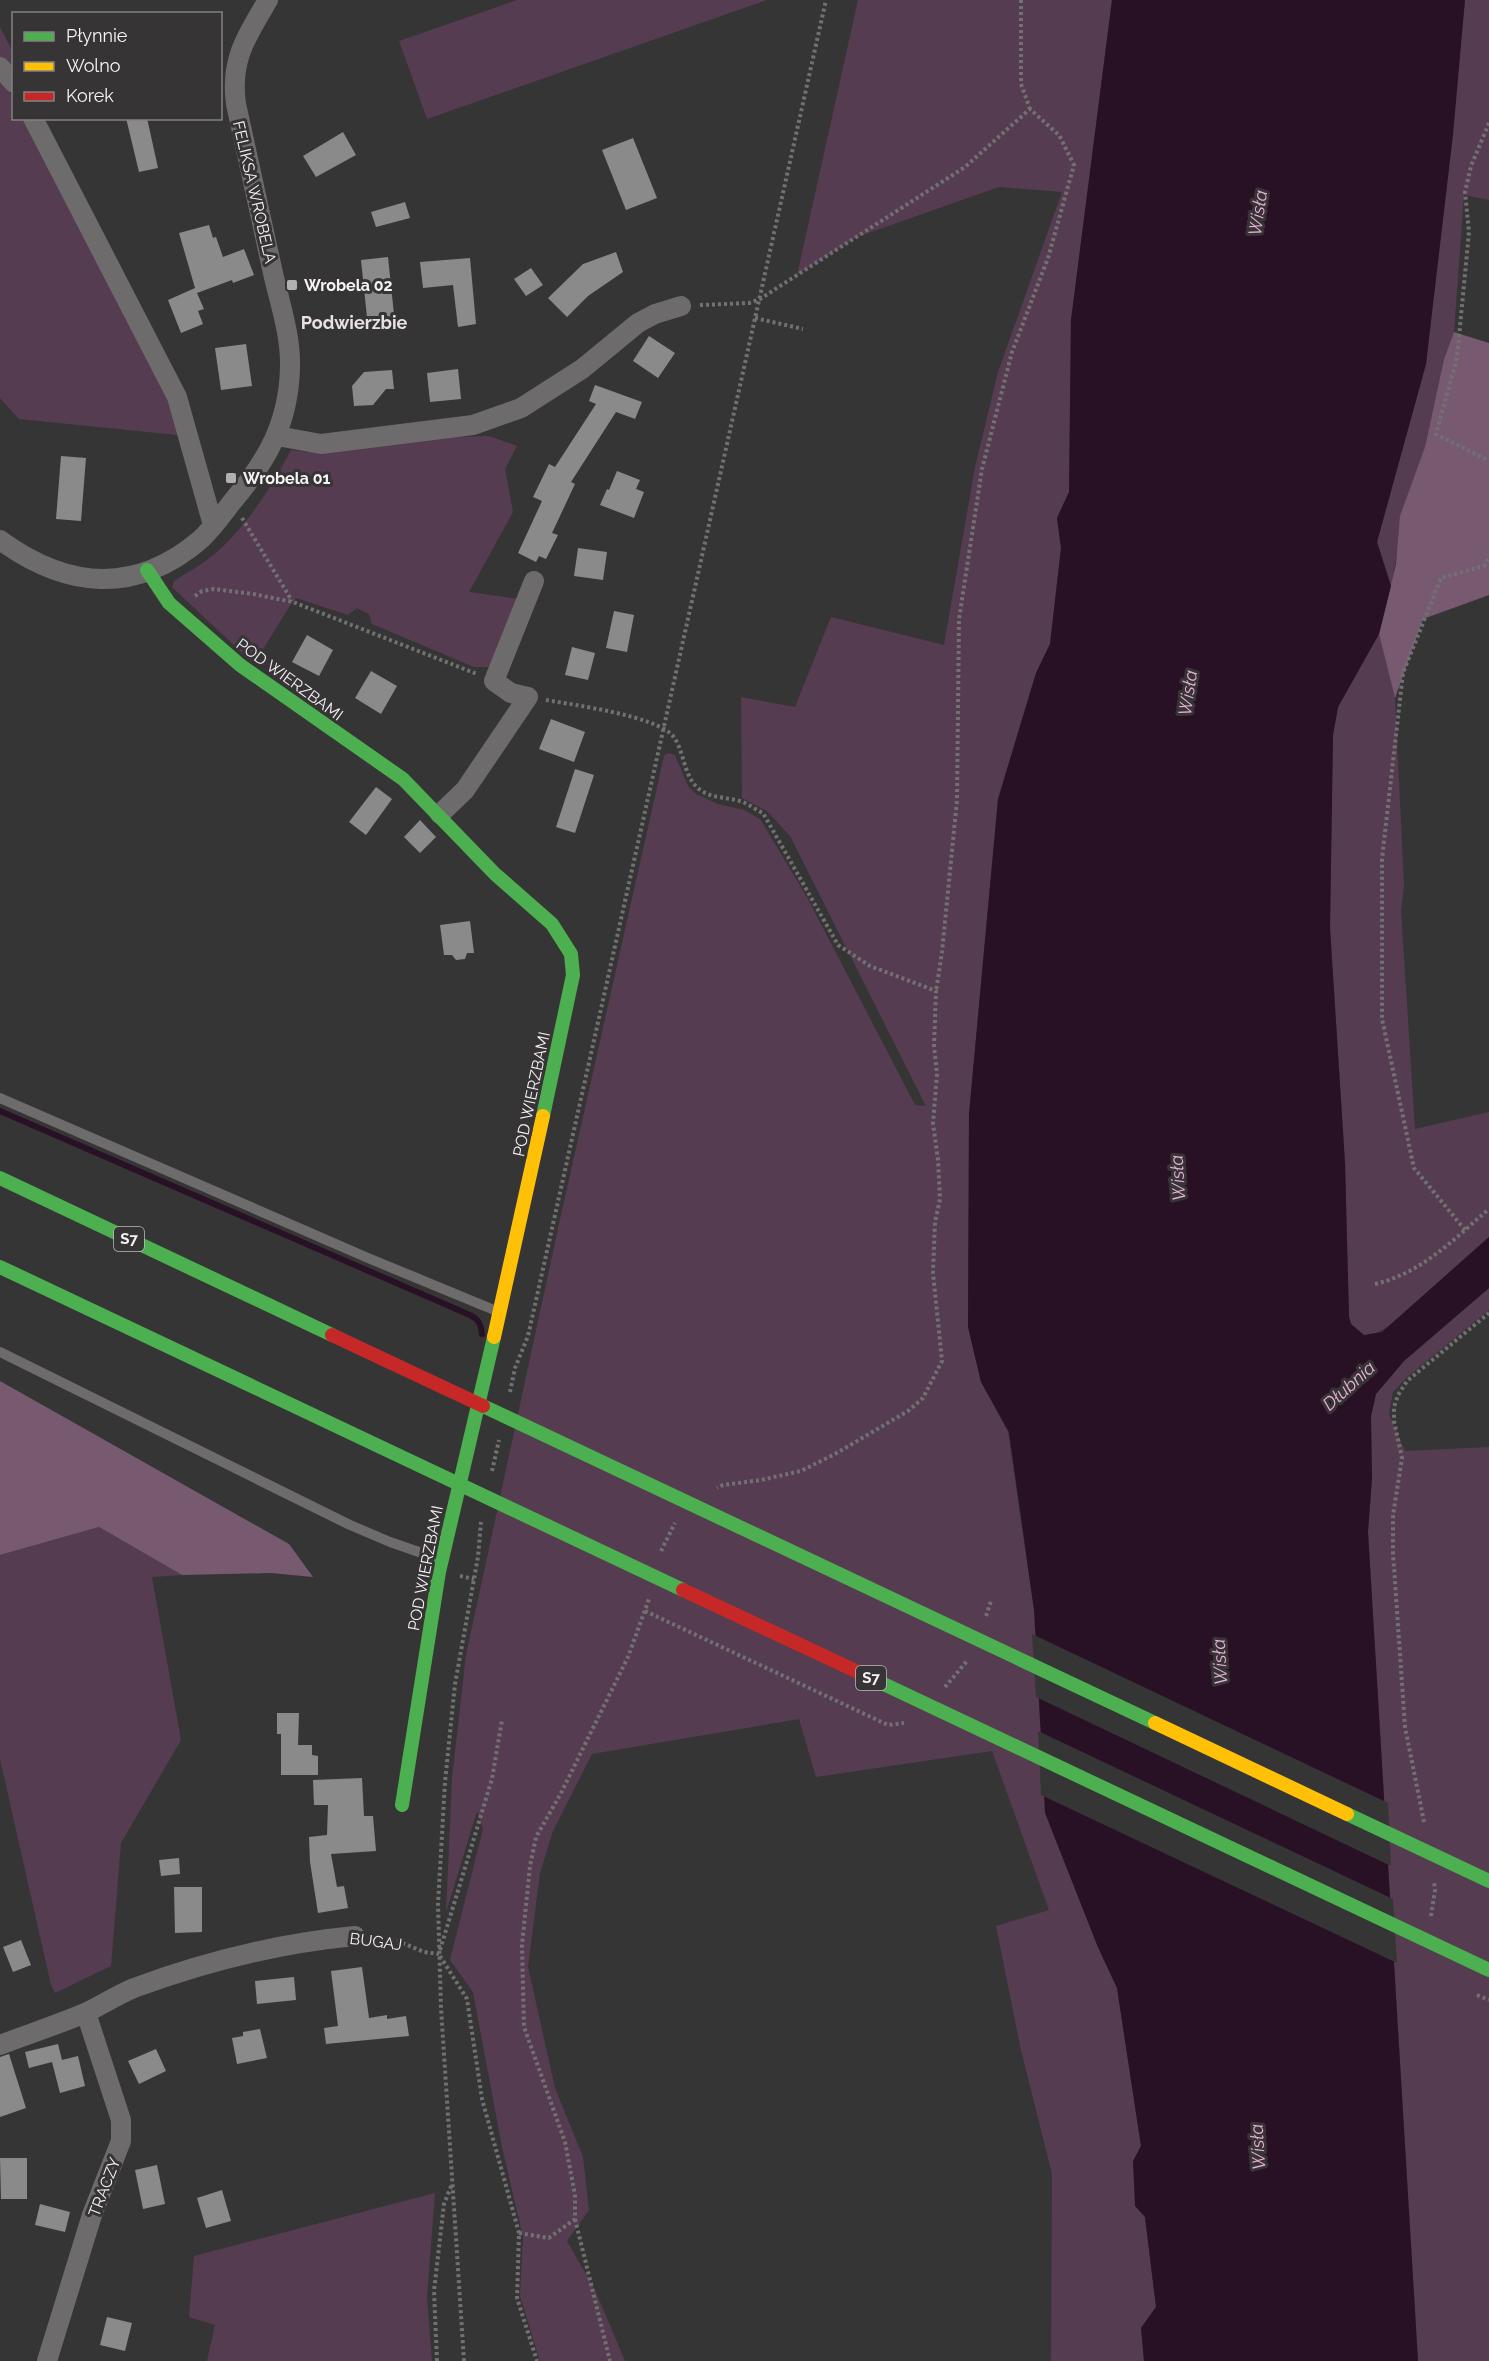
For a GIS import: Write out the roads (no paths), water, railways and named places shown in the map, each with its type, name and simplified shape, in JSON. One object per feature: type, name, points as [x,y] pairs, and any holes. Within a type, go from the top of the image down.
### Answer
[{"type":"main road","name":"POD WIERZBAMI","points":[[147,570],[158,589],[180,613],[240,665],[403,779],[440,814],[495,873],[552,924],[567,945],[572,963],[570,993],[500,1312],[442,1560],[402,1805]]},
{"type":"main road","name":"S7","points":[[0,1178],[1489,1881]]},
{"type":"main road","name":"S7","points":[[0,1267],[1489,1970]]},
{"type":"street","name":"FELIKSA WROBELA","points":[[0,540],[27,560],[71,577],[111,579],[147,570],[183,552],[201,539],[258,471],[277,436],[286,402],[289,350],[236,104],[234,81],[238,53],[268,0]]},
{"type":"street","points":[[0,68],[12,81]]},
{"type":"street","points":[[34,120],[177,397],[213,525]]},
{"type":"street","points":[[277,436],[321,444],[473,425],[521,408],[582,369],[638,323],[655,314],[681,306]]},
{"type":"street","points":[[440,814],[465,790],[528,697],[511,693],[494,681],[534,581]]},
{"type":"street","name":"BUGAJ","points":[[0,2045],[86,2013],[140,1986],[231,1959],[324,1939],[356,1936]]},
{"type":"street","name":"TRACZY","points":[[47,2361],[92,2215],[121,2141],[121,2120],[86,2013]]},
{"type":"lane","points":[[0,54],[3,64],[0,68]]},
{"type":"lane","points":[[0,1098],[368,1258],[500,1312]]},
{"type":"lane","points":[[0,1352],[350,1525],[404,1548],[442,1560]]},
{"type":"water","points":[[1112,0],[1465,0],[1453,135],[1426,364],[1377,542],[1391,586],[1379,634],[1338,707],[1333,735],[1330,928],[1345,1163],[1351,1324],[1364,1335],[1382,1332],[1489,1237],[1489,1288],[1404,1361],[1376,1394],[1371,1416],[1372,1478],[1368,1532],[1418,2361],[1144,2361],[1141,2328],[1156,2307],[1145,2217],[1135,2206],[1133,2161],[1141,2146],[1117,1988],[1097,1945],[1045,1813],[1034,1610],[1009,1432],[981,1382],[968,1327],[969,1114],[998,799],[1036,673],[1050,644],[1061,548],[1057,518],[1069,492],[1071,320]]},
{"type":"waterway","points":[[0,1111],[470,1315],[479,1322],[482,1334]]},
{"type":"place","name":"Wrobela 02","points":[[292,285]]},
{"type":"place","name":"Wrobela 01","points":[[231,478]]},
{"type":"district","name":"Podwierzbie","points":[[354,323]]},
{"type":"water label","name":"Wisła","points":[[1258,213]]},
{"type":"water label","name":"Wisła","points":[[1188,693]]},
{"type":"water label","name":"Wisła","points":[[1178,1178]]},
{"type":"water label","name":"Dłubnia","points":[[1349,1386]]},
{"type":"water label","name":"Wisła","points":[[1220,1662]]},
{"type":"water label","name":"Wisła","points":[[1258,2147]]}]
